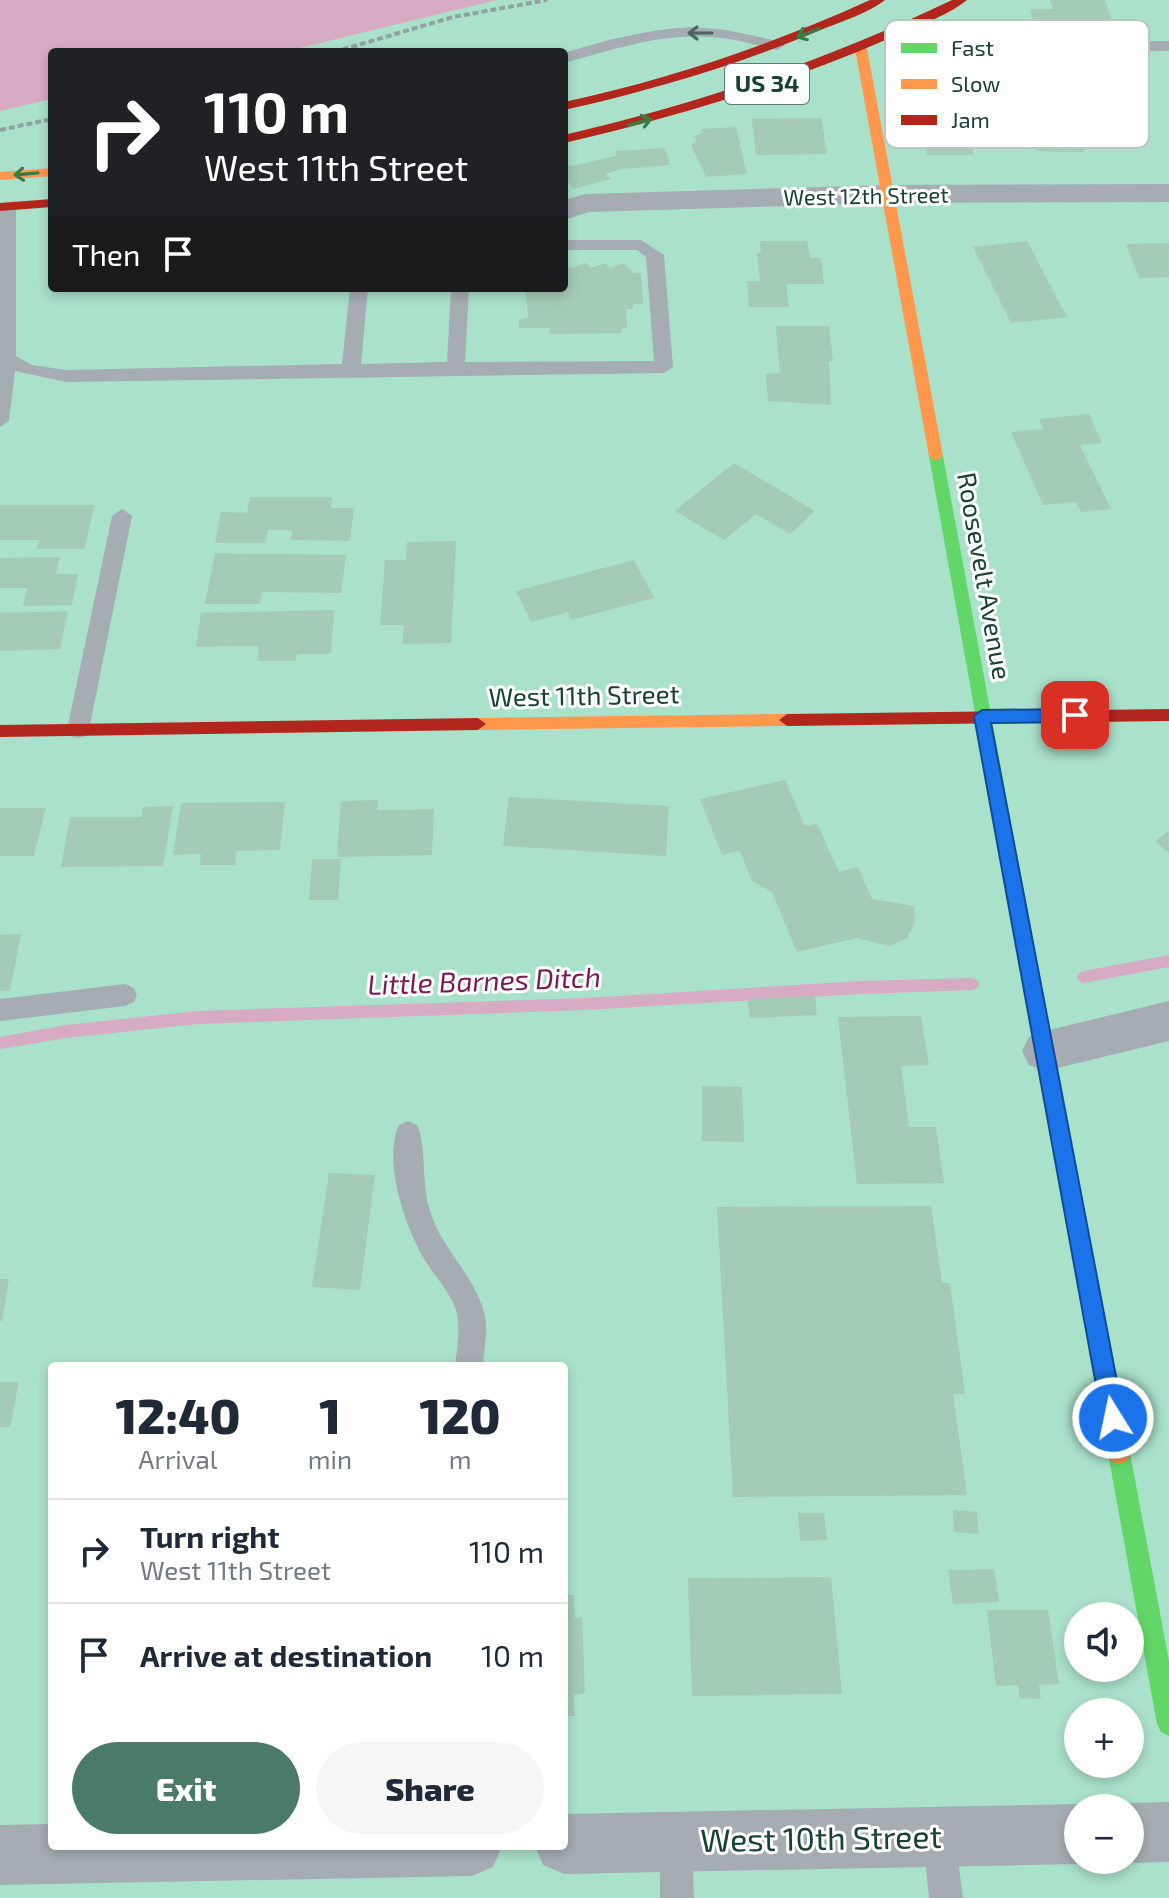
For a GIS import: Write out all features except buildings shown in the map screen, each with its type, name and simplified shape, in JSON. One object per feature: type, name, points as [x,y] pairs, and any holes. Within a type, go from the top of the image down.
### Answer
[{"type":"main road","name":"US 34","points":[[568,105],[777,45],[832,24],[879,0]]},
{"type":"main road","name":"US 34","points":[[920,20],[961,0]]},
{"type":"main road","name":"US 34","points":[[568,138],[735,96],[885,37]]},
{"type":"main road","name":"Roosevelt Avenue","points":[[861,49],[1169,1724]]},
{"type":"main road","points":[[0,176],[48,172]]},
{"type":"main road","points":[[4,207],[48,203]]},
{"type":"main road","name":"West 11th Street","points":[[0,731],[1169,715]]},
{"type":"street","name":"West 12th Street","points":[[568,209],[585,203],[890,194],[1169,193]]},
{"type":"street","points":[[1045,1051],[1169,1021]]},
{"type":"street","points":[[1144,1833],[1169,1832]]},
{"type":"street","name":"West 10th Street","points":[[568,1845],[676,1870],[939,1837],[1064,1834]]},
{"type":"street","points":[[0,1855],[252,1850]]},
{"type":"lane","points":[[568,57],[606,45],[669,34],[709,32],[777,45]]},
{"type":"lane","points":[[1149,46],[1169,46]]},
{"type":"lane","points":[[0,421],[2,380],[7,359],[4,207]]},
{"type":"lane","points":[[7,359],[27,370],[66,376],[664,367],[655,255],[641,245],[568,245]]},
{"type":"lane","points":[[351,370],[359,292]]},
{"type":"lane","points":[[456,368],[460,292]]},
{"type":"lane","points":[[78,730],[122,516]]},
{"type":"lane","points":[[0,1010],[125,995]]},
{"type":"lane","points":[[408,1133],[407,1176],[413,1203],[432,1248],[462,1293],[471,1318],[469,1362]]},
{"type":"lane","points":[[939,1837],[946,1898]]},
{"type":"path","points":[[348,48],[453,17],[547,0]]},
{"type":"path","points":[[0,130],[48,120]]},
{"type":"shaded area","points":[[0,0],[497,0],[299,48],[48,48],[48,100],[0,111]]},
{"type":"waterway","name":"Little Barnes Ditch","points":[[1084,977],[1169,961]]},
{"type":"waterway","name":"Little Barnes Ditch","points":[[0,1043],[131,1023],[198,1017],[585,1004],[972,984]]},
{"type":"traffic: fast","points":[[936,456],[1049,1075]]},
{"type":"traffic: fast","points":[[1119,1453],[1169,1724]]},
{"type":"traffic: slow","points":[[861,49],[936,456]]},
{"type":"traffic: slow","points":[[0,176],[48,172]]},
{"type":"traffic: slow","points":[[478,724],[787,720]]},
{"type":"traffic: slow","points":[[1049,1075],[1119,1453]]},
{"type":"traffic: jam","points":[[568,105],[685,75],[764,49],[879,0]]},
{"type":"traffic: jam","points":[[919,20],[961,0]]},
{"type":"traffic: jam","points":[[568,138],[717,99],[885,35]]},
{"type":"traffic: jam","points":[[0,207],[48,203]]},
{"type":"traffic: jam","points":[[787,720],[1169,715]]},
{"type":"traffic: jam","points":[[0,731],[478,724]]},
{"type":"route","points":[[1075,715],[982,716],[1113,1418]]}]
